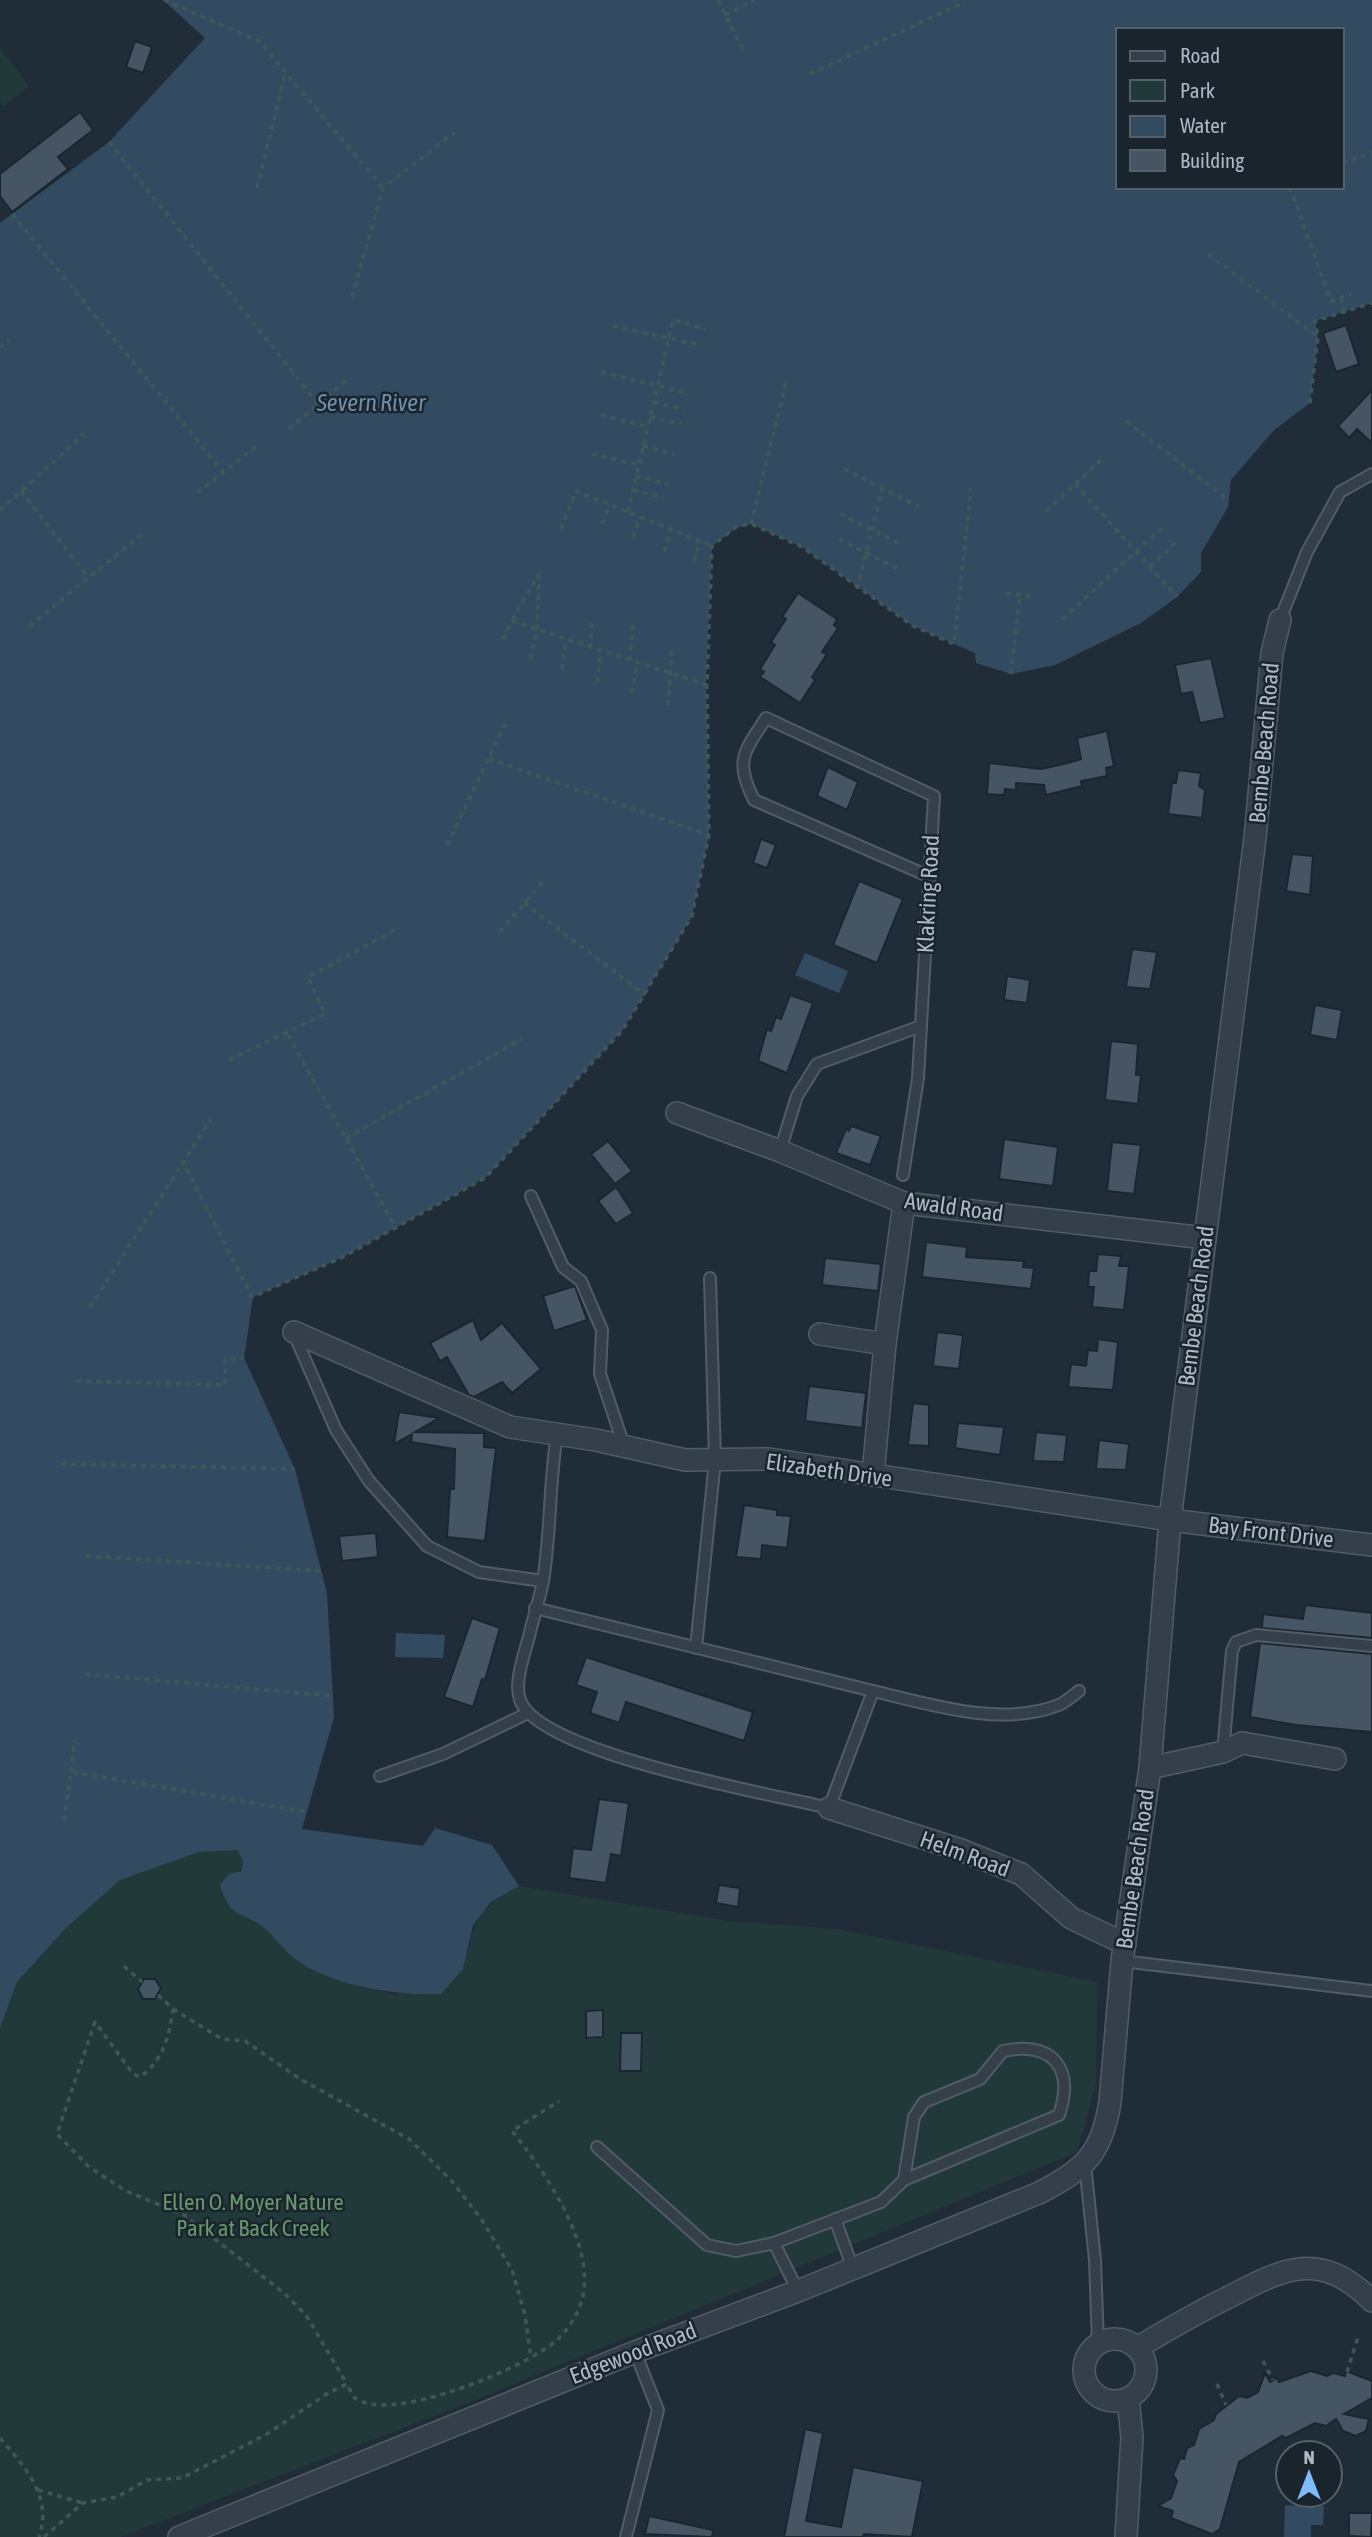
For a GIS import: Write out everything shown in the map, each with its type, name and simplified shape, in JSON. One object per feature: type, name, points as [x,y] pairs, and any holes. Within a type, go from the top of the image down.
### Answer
[{"type":"street","name":"Bembe Beach Road","points":[[1085,2164],[1098,2148],[1107,2125],[1123,1952],[1150,1768],[1170,1520],[1257,825],[1272,653],[1280,620]]},
{"type":"street","name":"Awald Road","points":[[677,1113],[780,1151],[904,1203],[1205,1238]]},
{"type":"street","points":[[873,1475],[885,1344],[904,1203]]},
{"type":"street","name":"Elizabeth Drive","points":[[294,1332],[510,1427],[624,1446],[685,1460],[769,1459],[1170,1520]]},
{"type":"street","points":[[820,1334],[885,1344]]},
{"type":"street","name":"Bay Front Drive","points":[[1170,1520],[1372,1545]]},
{"type":"street","points":[[1150,1768],[1223,1752],[1242,1743],[1335,1759]]},
{"type":"street","name":"Helm Road","points":[[829,1808],[961,1850],[1021,1874],[1071,1917],[1123,1952]]},
{"type":"street","name":"Edgewood Road","points":[[179,2537],[635,2352],[798,2291],[1039,2193],[1070,2176],[1085,2164]]},
{"type":"street","points":[[1137,2348],[1180,2322],[1275,2273],[1293,2268],[1326,2270],[1343,2277],[1372,2301]]},
{"type":"street","points":[[1111,2339],[1125,2340],[1137,2348],[1145,2360],[1146,2376],[1140,2389],[1128,2398],[1105,2399],[1087,2384],[1085,2362],[1098,2343],[1111,2339]]},
{"type":"street","points":[[1126,2537],[1132,2437],[1128,2398]]},
{"type":"lane","name":"Bembe Beach Road","points":[[1280,620],[1307,552],[1340,492],[1372,474]]},
{"type":"lane","name":"Klakring Road","points":[[903,1175],[918,1078],[934,796],[766,718],[742,755],[744,780],[754,800],[928,876]]},
{"type":"lane","points":[[780,1151],[797,1096],[817,1064],[920,1026]]},
{"type":"lane","points":[[531,1196],[563,1267],[581,1281],[602,1330],[600,1374],[624,1446]]},
{"type":"lane","points":[[696,1648],[715,1461],[710,1278]]},
{"type":"lane","points":[[294,1332],[336,1430],[369,1481],[428,1546],[479,1572],[543,1581]]},
{"type":"lane","points":[[557,1434],[550,1477],[543,1581],[519,1682],[519,1698],[528,1713],[548,1728],[610,1756],[829,1808],[873,1691]]},
{"type":"lane","points":[[536,1608],[944,1707],[990,1713],[1023,1713],[1058,1706],[1079,1691]]},
{"type":"lane","points":[[1223,1752],[1232,1651],[1236,1642],[1256,1635],[1372,1646]]},
{"type":"lane","points":[[380,1776],[443,1755],[528,1713]]},
{"type":"lane","points":[[1123,1952],[1372,1991]]},
{"type":"lane","points":[[597,2147],[706,2245],[736,2251],[774,2243],[881,2202],[904,2180],[1059,2115],[1065,2081],[1057,2063],[1045,2051],[1025,2046],[1003,2050],[980,2079],[924,2102],[914,2117],[904,2180]]},
{"type":"lane","points":[[1085,2164],[1096,2260],[1098,2343]]},
{"type":"lane","points":[[835,2219],[853,2269]]},
{"type":"lane","points":[[774,2243],[798,2291]]},
{"type":"lane","points":[[626,2537],[658,2410],[635,2352]]},
{"type":"path","points":[[164,0],[259,41],[383,188]]},
{"type":"path","points":[[718,0],[744,52]]},
{"type":"path","points":[[725,15],[754,0]]},
{"type":"path","points":[[810,75],[965,2]]},
{"type":"path","points":[[257,188],[286,73]]},
{"type":"path","points":[[352,297],[383,188],[455,132]]},
{"type":"path","points":[[108,142],[318,404]]},
{"type":"path","points":[[1344,162],[1372,153]]},
{"type":"path","points":[[1291,189],[1331,301],[1351,294]]},
{"type":"path","points":[[12,214],[223,472]]},
{"type":"path","points":[[1208,254],[1318,337]]},
{"type":"path","points":[[1341,298],[1344,312]]},
{"type":"path","points":[[1310,403],[1318,337],[1315,321],[1372,303]]},
{"type":"path","points":[[628,512],[673,320],[706,329]]},
{"type":"path","points":[[613,326],[700,345]]},
{"type":"path","points":[[0,348],[9,341]]},
{"type":"path","points":[[601,372],[687,393]]},
{"type":"path","points":[[289,429],[346,381]]},
{"type":"path","points":[[751,524],[786,382]]},
{"type":"path","points":[[654,402],[684,409]]},
{"type":"path","points":[[601,415],[648,427]]},
{"type":"path","points":[[650,417],[681,424]]},
{"type":"path","points":[[1126,422],[1228,500]]},
{"type":"path","points":[[0,510],[84,434]]},
{"type":"path","points":[[643,446],[674,454]]},
{"type":"path","points":[[197,493],[255,447]]},
{"type":"path","points":[[592,454],[639,465]]},
{"type":"path","points":[[1046,511],[1101,460]]},
{"type":"path","points":[[844,469],[919,507]]},
{"type":"path","points":[[636,476],[668,484]]},
{"type":"path","points":[[1075,484],[1177,597]]},
{"type":"path","points":[[182,1160],[253,1297],[343,1257],[485,1178],[622,1031],[692,916],[709,835],[707,685],[712,546],[736,527],[751,524],[802,547],[857,589],[913,626],[954,644],[971,489]]},
{"type":"path","points":[[633,490],[663,498]]},
{"type":"path","points":[[857,589],[882,490]]},
{"type":"path","points":[[21,491],[88,577]]},
{"type":"path","points":[[561,529],[576,491],[712,546]]},
{"type":"path","points":[[602,524],[610,505]]},
{"type":"path","points":[[840,514],[900,544]]},
{"type":"path","points":[[633,537],[640,517]]},
{"type":"path","points":[[1062,619],[1162,528]]},
{"type":"path","points":[[664,551],[671,530]]},
{"type":"path","points":[[29,626],[141,535]]},
{"type":"path","points":[[839,539],[898,569]]},
{"type":"path","points":[[694,561],[700,541]]},
{"type":"path","points":[[1150,568],[1176,542]]},
{"type":"path","points":[[503,639],[539,574],[537,631],[531,659]]},
{"type":"path","points":[[1006,593],[1036,597]]},
{"type":"path","points":[[1012,674],[1020,595]]},
{"type":"path","points":[[590,648],[592,619]]},
{"type":"path","points":[[512,621],[707,685]]},
{"type":"path","points":[[630,660],[633,624]]},
{"type":"path","points":[[562,668],[566,640]]},
{"type":"path","points":[[668,705],[672,649]]},
{"type":"path","points":[[597,682],[601,651]]},
{"type":"path","points":[[632,692],[637,663]]},
{"type":"path","points":[[447,845],[506,722]]},
{"type":"path","points":[[489,759],[709,835]]},
{"type":"path","points":[[500,932],[544,880]]},
{"type":"path","points":[[524,902],[645,995]]},
{"type":"path","points":[[229,1060],[325,1014],[308,977],[397,929]]},
{"type":"path","points":[[288,1035],[396,1228]]},
{"type":"path","points":[[346,1138],[522,1039]]},
{"type":"path","points":[[90,1307],[211,1119]]},
{"type":"path","points":[[76,1381],[225,1385],[225,1360],[243,1358]]},
{"type":"path","points":[[61,1464],[295,1469]]},
{"type":"path","points":[[86,1556],[321,1571]]},
{"type":"path","points":[[85,1674],[332,1696]]},
{"type":"path","points":[[64,1820],[75,1740]]},
{"type":"path","points":[[71,1772],[307,1812]]},
{"type":"path","points":[[124,1966],[142,1982]]},
{"type":"path","points":[[158,1995],[173,2009],[222,2039],[245,2041],[300,2078],[409,2139],[451,2180],[482,2220],[512,2270],[525,2315],[531,2358]]},
{"type":"path","points":[[173,2009],[169,2036],[156,2066],[140,2077],[133,2074],[95,2022],[57,2134],[89,2167],[127,2191],[184,2215],[284,2292],[306,2315],[355,2398],[374,2404],[412,2404],[437,2398],[531,2358],[558,2339],[573,2319],[582,2301],[581,2249],[541,2167],[512,2130],[559,2101]]},
{"type":"path","points":[[1347,2372],[1359,2334]]},
{"type":"path","points":[[1263,2361],[1273,2380]]},
{"type":"path","points":[[38,2490],[83,2503],[117,2497],[147,2480],[182,2478],[267,2434],[328,2393],[347,2384]]},
{"type":"path","points":[[1217,2384],[1226,2405]]},
{"type":"path","points":[[0,2438],[26,2466],[38,2490],[46,2519],[41,2537]]},
{"type":"path","points":[[41,2537],[83,2503]]},
{"type":"green space","points":[[0,48],[29,86],[3,106],[0,102]]},
{"type":"green space","name":"Ellen O. Moyer Nature Park at Back Creek","points":[[238,1850],[243,1862],[226,1903],[230,1907],[262,1927],[293,1958],[309,1967],[346,1982],[397,1995],[468,1952],[474,1928],[484,1912],[519,1886],[729,1921],[836,1929],[1097,1982],[1096,2084],[1077,2152],[465,2404],[120,2537],[0,2537],[0,2028],[17,1982],[66,1928],[120,1880],[199,1852]]},
{"type":"water","name":"Severn River","points":[[163,0],[1372,0],[1372,303],[1315,321],[1318,337],[1310,403],[1274,430],[1231,480],[1228,507],[1201,553],[1201,572],[1177,597],[1141,623],[1055,665],[1011,674],[976,663],[975,653],[913,626],[802,547],[751,524],[736,528],[712,546],[706,678],[709,835],[692,916],[622,1031],[485,1178],[343,1257],[253,1297],[244,1358],[295,1469],[327,1593],[334,1717],[302,1829],[423,1846],[435,1828],[492,1845],[519,1886],[491,1902],[473,1925],[463,1969],[441,1994],[385,1991],[327,1976],[295,1959],[264,1928],[233,1910],[228,1904],[220,1885],[229,1874],[241,1871],[243,1862],[238,1850],[199,1852],[120,1880],[66,1928],[17,1982],[0,2028],[0,223],[109,142],[205,38]]},
{"type":"water","points":[[805,953],[848,971],[839,993],[795,975]]},
{"type":"water","points":[[396,1633],[445,1635],[443,1658],[395,1657]]},
{"type":"water","points":[[1285,2509],[1324,2509],[1323,2525],[1311,2525],[1311,2537],[1284,2537]]},
{"type":"building","points":[[135,41],[152,47],[143,73],[126,67]]},
{"type":"building","points":[[80,112],[93,130],[58,157],[68,169],[12,212],[0,196],[0,174]]},
{"type":"building","points":[[1346,325],[1359,364],[1336,372],[1323,333]]},
{"type":"building","points":[[1372,390],[1372,443],[1357,429],[1349,438],[1338,426]]},
{"type":"building","points":[[798,593],[837,619],[834,625],[838,628],[822,652],[827,654],[800,703],[760,677],[764,672],[760,669],[775,645],[771,642],[786,619],[782,617]]},
{"type":"building","points":[[1211,658],[1225,718],[1200,723],[1192,692],[1181,694],[1175,665]]},
{"type":"building","points":[[1107,731],[1114,766],[1106,768],[1107,776],[1081,781],[1082,786],[1046,795],[1044,785],[1016,783],[1016,790],[1005,789],[1004,795],[987,794],[989,763],[1041,769],[1068,763],[1081,759],[1077,738]]},
{"type":"building","points":[[828,767],[858,782],[847,810],[817,796]]},
{"type":"building","points":[[1178,770],[1201,773],[1199,786],[1205,790],[1202,818],[1168,814],[1172,783],[1176,783]]},
{"type":"building","points":[[761,839],[776,845],[767,868],[753,863]]},
{"type":"building","points":[[1292,854],[1313,856],[1310,895],[1286,891]]},
{"type":"building","points":[[859,881],[903,899],[877,963],[833,945]]},
{"type":"building","points":[[1132,949],[1157,952],[1150,989],[1126,987]]},
{"type":"building","points":[[1007,976],[1030,980],[1027,1003],[1004,1000]]},
{"type":"building","points":[[790,995],[813,1003],[787,1073],[758,1061],[767,1029],[771,1031],[776,1017],[781,1019]]},
{"type":"building","points":[[1315,1005],[1342,1010],[1337,1040],[1310,1035]]},
{"type":"building","points":[[1111,1041],[1138,1044],[1136,1075],[1141,1075],[1138,1104],[1105,1100]]},
{"type":"building","points":[[851,1126],[881,1136],[870,1165],[836,1153],[846,1129],[849,1131]]},
{"type":"building","points":[[1004,1139],[1058,1147],[1053,1186],[999,1179]]},
{"type":"building","points":[[608,1141],[632,1171],[615,1184],[591,1154]]},
{"type":"building","points":[[1112,1142],[1141,1145],[1134,1194],[1107,1191]]},
{"type":"building","points":[[616,1187],[633,1213],[616,1224],[598,1201]]},
{"type":"building","points":[[926,1242],[967,1247],[966,1257],[1024,1261],[1023,1267],[1034,1268],[1031,1289],[922,1277]]},
{"type":"building","points":[[1098,1254],[1121,1256],[1119,1266],[1129,1266],[1124,1310],[1092,1307],[1094,1287],[1088,1287],[1089,1271],[1096,1271]]},
{"type":"building","points":[[825,1258],[881,1264],[878,1291],[822,1285]]},
{"type":"building","points":[[575,1286],[587,1320],[554,1331],[543,1296]]},
{"type":"building","points":[[473,1320],[481,1340],[502,1323],[541,1369],[512,1393],[502,1382],[474,1397],[469,1395],[447,1357],[440,1361],[430,1343]]},
{"type":"building","points":[[937,1332],[963,1335],[959,1369],[933,1366]]},
{"type":"building","points":[[1098,1339],[1118,1342],[1113,1390],[1068,1387],[1071,1364],[1086,1366],[1088,1350],[1097,1351]]},
{"type":"building","points":[[809,1386],[866,1393],[862,1428],[805,1421]]},
{"type":"building","points":[[913,1403],[929,1405],[929,1446],[908,1445]]},
{"type":"building","points":[[399,1412],[439,1418],[415,1432],[484,1433],[484,1447],[496,1448],[485,1541],[447,1537],[450,1489],[454,1489],[455,1449],[411,1442],[412,1434],[394,1444]]},
{"type":"building","points":[[958,1423],[1004,1427],[1000,1455],[955,1448]]},
{"type":"building","points":[[1036,1432],[1067,1435],[1064,1462],[1033,1461]]},
{"type":"building","points":[[1099,1440],[1129,1444],[1126,1470],[1096,1469]]},
{"type":"building","points":[[744,1505],[777,1510],[777,1515],[791,1516],[787,1548],[762,1545],[761,1559],[736,1557]]},
{"type":"building","points":[[376,1533],[378,1557],[342,1561],[339,1536]]},
{"type":"building","points":[[1305,1605],[1372,1613],[1372,1638],[1262,1628],[1263,1614],[1303,1619]]},
{"type":"building","points":[[472,1618],[500,1628],[485,1680],[482,1679],[473,1707],[444,1697]]},
{"type":"building","points":[[1260,1643],[1372,1654],[1372,1732],[1296,1725],[1250,1717]]},
{"type":"building","points":[[586,1657],[753,1712],[744,1741],[626,1702],[619,1723],[590,1713],[597,1692],[576,1685]]},
{"type":"building","points":[[599,1799],[629,1803],[621,1856],[611,1854],[606,1883],[569,1878],[573,1848],[591,1850]]},
{"type":"building","points":[[719,1885],[740,1888],[738,1907],[716,1903]]},
{"type":"building","points":[[144,1979],[155,1979],[161,1988],[155,1999],[143,1999],[138,1989]]},
{"type":"building","points":[[603,2010],[603,2037],[586,2038],[586,2011]]},
{"type":"building","points":[[621,2033],[642,2033],[641,2071],[620,2071]]},
{"type":"building","points":[[1311,2371],[1327,2376],[1333,2373],[1345,2376],[1346,2371],[1372,2381],[1372,2398],[1344,2414],[1369,2419],[1366,2431],[1356,2436],[1343,2431],[1336,2419],[1326,2426],[1315,2423],[1286,2438],[1282,2436],[1274,2439],[1239,2462],[1220,2529],[1212,2534],[1171,2518],[1173,2511],[1158,2506],[1171,2498],[1177,2481],[1173,2475],[1180,2458],[1184,2459],[1187,2448],[1194,2445],[1199,2429],[1214,2420],[1216,2414],[1239,2396],[1247,2398],[1258,2392],[1265,2373],[1270,2382],[1277,2378],[1279,2382]]},
{"type":"building","points":[[805,2429],[823,2433],[806,2521],[841,2527],[853,2467],[923,2481],[912,2537],[864,2534],[863,2537],[784,2537]]},
{"type":"building","points":[[1349,2513],[1372,2513],[1371,2537],[1349,2536]]},
{"type":"building","points":[[649,2516],[713,2530],[712,2537],[645,2534]]}]
